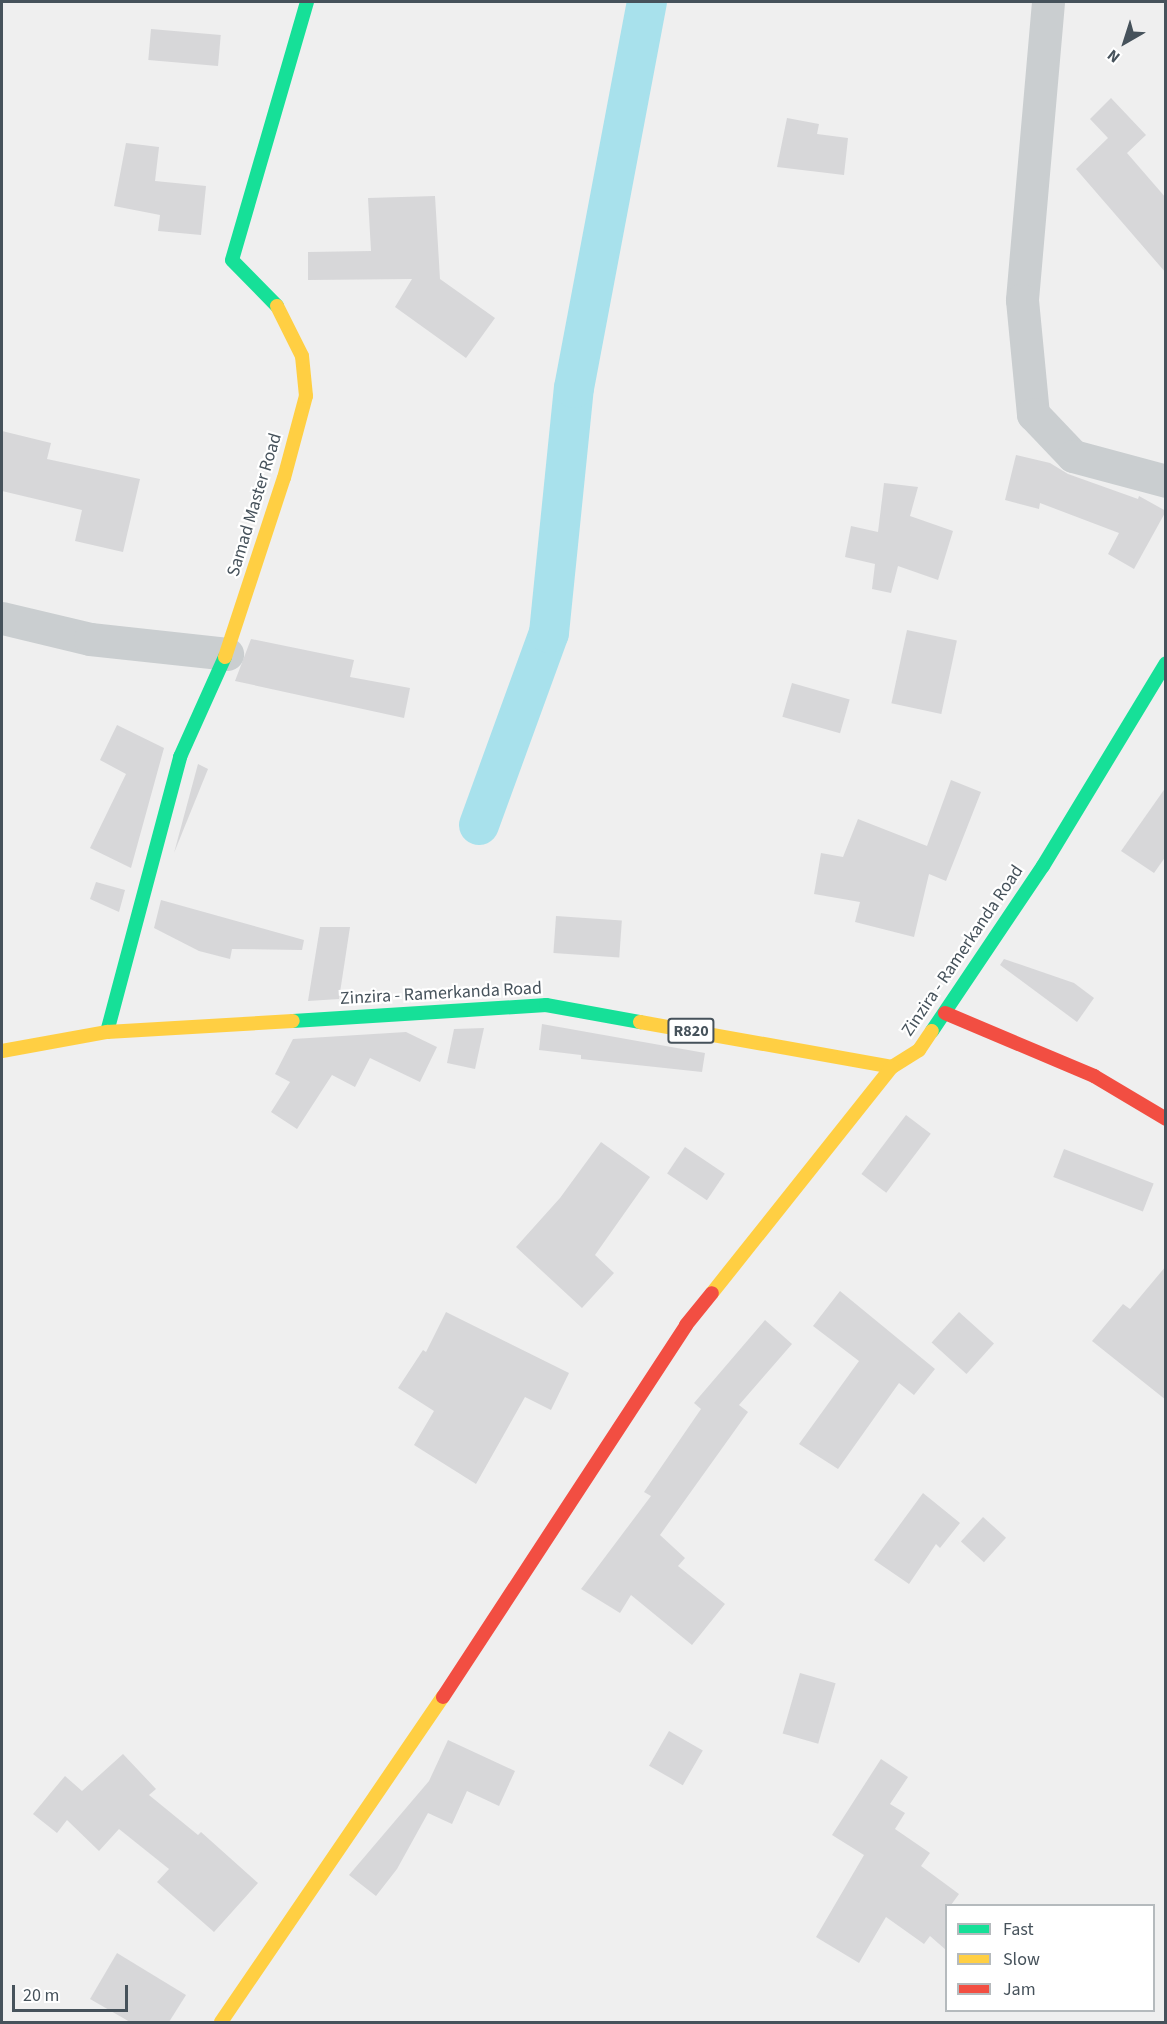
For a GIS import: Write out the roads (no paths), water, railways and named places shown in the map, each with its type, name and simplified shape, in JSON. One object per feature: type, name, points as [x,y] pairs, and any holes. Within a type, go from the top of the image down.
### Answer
[{"type":"street","name":"Samad Master Road","points":[[107,1032],[180,757],[227,654],[284,478],[306,396],[302,356],[281,310],[232,260],[307,2]]},
{"type":"street","points":[[1048,2],[1022,300],[1033,414],[1073,456],[1166,482]]},
{"type":"street","points":[[2,618],[90,639],[227,654]]},
{"type":"street","name":"Zinzira - Ramerkanda Road","points":[[2,1052],[107,1032],[546,1005],[892,1067],[919,1050],[945,1013],[1043,866],[1166,663]]},
{"type":"street","points":[[945,1013],[1094,1076],[1166,1119]]},
{"type":"street","points":[[221,2022],[436,1708],[686,1325],[892,1067]]},
{"type":"waterway","points":[[479,825],[549,633],[574,388],[647,2]]}]
